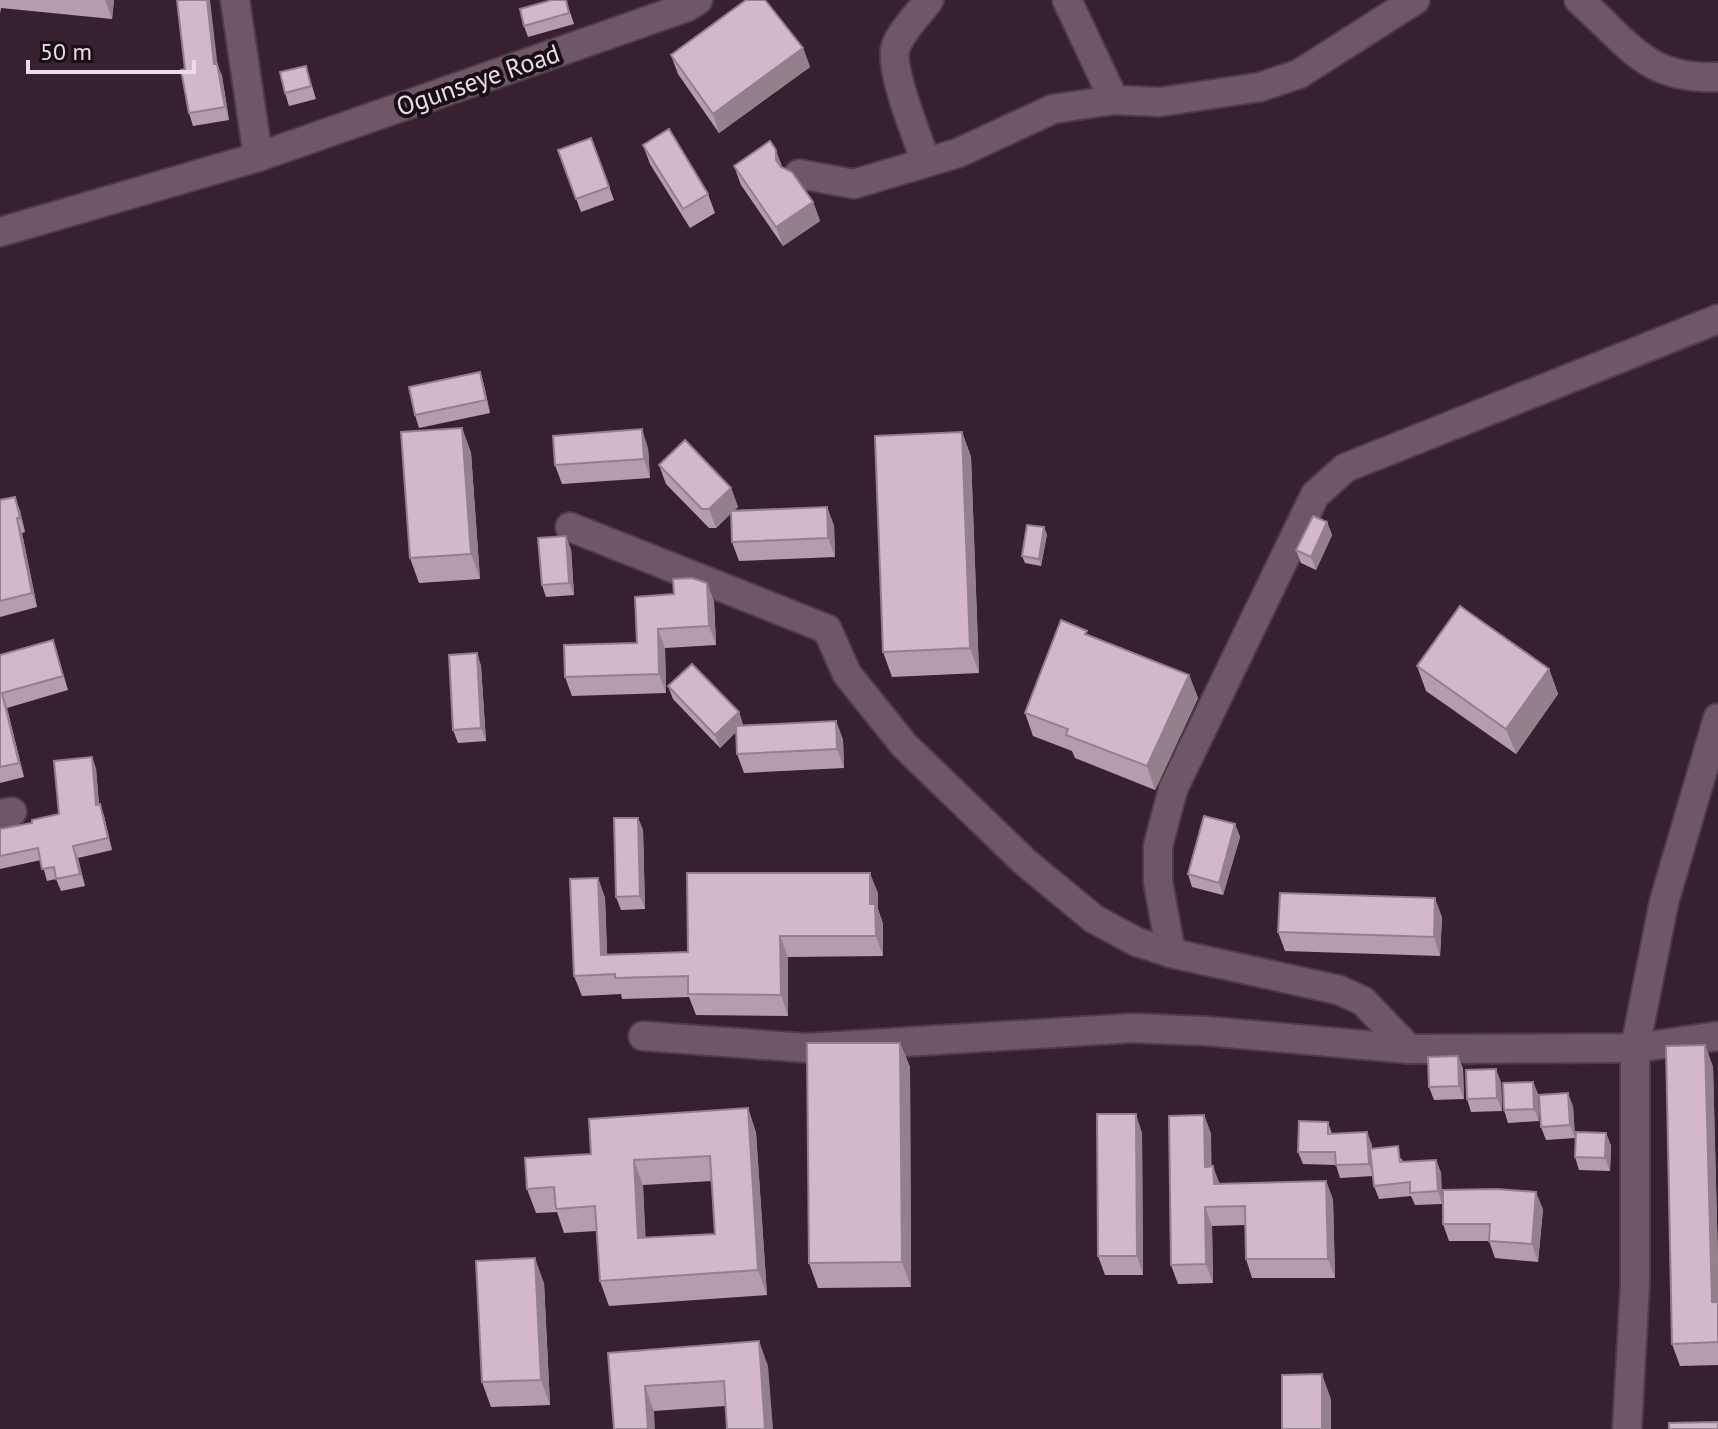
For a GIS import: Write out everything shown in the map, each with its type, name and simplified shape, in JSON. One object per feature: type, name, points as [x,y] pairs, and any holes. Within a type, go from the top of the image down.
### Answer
[{"type":"street","points":[[235,0],[258,157]]},
{"type":"street","points":[[926,162],[894,58],[896,46],[929,0]]},
{"type":"street","points":[[1067,0],[1114,100]]},
{"type":"street","points":[[799,174],[854,184],[980,144],[1053,109],[1114,100],[1160,102],[1260,87],[1299,74],[1415,0]]},
{"type":"street","points":[[1579,0],[1645,61],[1697,77],[1718,77]]},
{"type":"street","name":"Ogunseye Road","points":[[0,232],[258,157],[690,2]]},
{"type":"street","points":[[1171,953],[1158,870],[1158,846],[1173,789],[1315,495],[1345,468],[1718,319]]},
{"type":"street","points":[[570,527],[827,629],[847,674],[904,745],[1025,862],[1094,919],[1137,942],[1171,953],[1339,990],[1363,1001],[1409,1049]]},
{"type":"street","points":[[1627,1429],[1635,1284],[1635,1048],[1664,902],[1718,718]]},
{"type":"street","points":[[643,1036],[806,1048],[1133,1028],[1206,1031],[1409,1049],[1635,1048],[1718,1036]]},
{"type":"building","points":[[177,0],[207,0],[214,64],[217,64],[225,107],[189,113],[181,70],[185,69]]},
{"type":"building","points":[[552,0],[566,0],[569,13],[524,26],[520,9]]},
{"type":"building","points":[[746,0],[765,0],[803,48],[713,114],[671,55]]},
{"type":"building","points":[[306,66],[311,86],[285,93],[280,72]]},
{"type":"building","points":[[669,129],[708,194],[683,209],[643,145]]},
{"type":"building","points":[[591,138],[609,187],[576,199],[558,150]]},
{"type":"building","points":[[770,141],[776,150],[776,160],[781,167],[792,172],[813,202],[776,227],[734,166]]},
{"type":"building","points":[[480,372],[486,400],[415,415],[409,387]]},
{"type":"building","points":[[462,428],[471,554],[410,558],[401,432]]},
{"type":"building","points":[[642,429],[644,459],[555,465],[553,436]]},
{"type":"building","points":[[962,432],[970,648],[883,652],[875,436]]},
{"type":"building","points":[[685,440],[731,488],[709,509],[702,509],[659,465]]},
{"type":"building","points":[[15,497],[32,593],[0,601],[0,500]]},
{"type":"building","points":[[827,507],[828,538],[732,542],[731,511]]},
{"type":"building","points":[[1313,516],[1327,522],[1311,557],[1296,550]]},
{"type":"building","points":[[1027,525],[1044,527],[1039,559],[1022,556]]},
{"type":"building","points":[[566,536],[569,583],[542,585],[538,538]]},
{"type":"building","points":[[692,578],[707,583],[709,626],[658,629],[659,674],[565,677],[564,645],[637,643],[635,597],[674,594],[673,579]]},
{"type":"building","points":[[1460,606],[1549,669],[1506,729],[1417,666]]},
{"type":"building","points":[[1061,620],[1087,631],[1085,634],[1189,675],[1147,766],[1066,735],[1068,729],[1025,713]]},
{"type":"building","points":[[53,640],[63,676],[2,693],[19,763],[0,767],[0,655]]},
{"type":"building","points":[[477,653],[481,728],[453,730],[449,655]]},
{"type":"building","points":[[692,664],[739,712],[715,735],[668,686]]},
{"type":"building","points":[[836,721],[837,749],[737,754],[736,726]]},
{"type":"building","points":[[92,757],[96,805],[100,804],[108,838],[73,846],[80,874],[56,879],[54,867],[42,869],[38,848],[0,856],[0,829],[59,814],[54,761]]},
{"type":"building","points":[[1204,816],[1235,824],[1219,883],[1188,874]]},
{"type":"building","points":[[614,818],[638,818],[640,896],[616,897]]},
{"type":"building","points":[[687,873],[870,873],[870,904],[875,904],[876,936],[780,936],[781,995],[688,994],[688,976],[574,976],[570,879],[598,878],[601,955],[688,952]]},
{"type":"building","points":[[1280,893],[1435,898],[1434,937],[1278,932]]},
{"type":"building","points":[[807,1043],[900,1043],[902,1262],[809,1263]]},
{"type":"building","points":[[1705,1045],[1712,1302],[1718,1302],[1718,1342],[1672,1344],[1666,1046]]},
{"type":"building","points":[[1458,1056],[1459,1086],[1429,1087],[1428,1057]]},
{"type":"building","points":[[1496,1069],[1497,1098],[1467,1099],[1466,1070]]},
{"type":"building","points":[[1533,1082],[1534,1109],[1504,1110],[1503,1083]]},
{"type":"building","points":[[1568,1093],[1570,1125],[1541,1127],[1539,1095]]},
{"type":"building","points":[[748,1108],[758,1270],[600,1281],[595,1206],[556,1209],[554,1187],[527,1189],[525,1158],[591,1154],[589,1119]],"holes":[[[710,1156],[715,1234],[638,1238],[634,1160]]]},
{"type":"building","points":[[1097,1114],[1136,1114],[1137,1256],[1098,1256]]},
{"type":"building","points":[[1204,1115],[1205,1167],[1213,1166],[1214,1184],[1326,1181],[1328,1259],[1246,1259],[1245,1206],[1205,1207],[1206,1264],[1171,1265],[1169,1116]]},
{"type":"building","points":[[1299,1121],[1328,1122],[1328,1134],[1367,1132],[1369,1164],[1336,1165],[1335,1152],[1298,1152]]},
{"type":"building","points":[[1576,1132],[1606,1133],[1605,1158],[1575,1157]]},
{"type":"building","points":[[1398,1146],[1400,1162],[1436,1160],[1438,1191],[1410,1193],[1410,1182],[1374,1186],[1370,1149]]},
{"type":"building","points":[[1443,1190],[1536,1192],[1532,1244],[1489,1241],[1490,1224],[1443,1224]]},
{"type":"building","points":[[535,1258],[541,1380],[482,1382],[476,1261]]},
{"type":"building","points":[[759,1341],[765,1429],[727,1429],[724,1381],[645,1386],[648,1429],[614,1429],[608,1353]]},
{"type":"building","points":[[1322,1374],[1322,1429],[1282,1429],[1282,1375]]},
{"type":"building","points":[[1718,1422],[1718,1429],[1669,1429],[1669,1423]]}]
